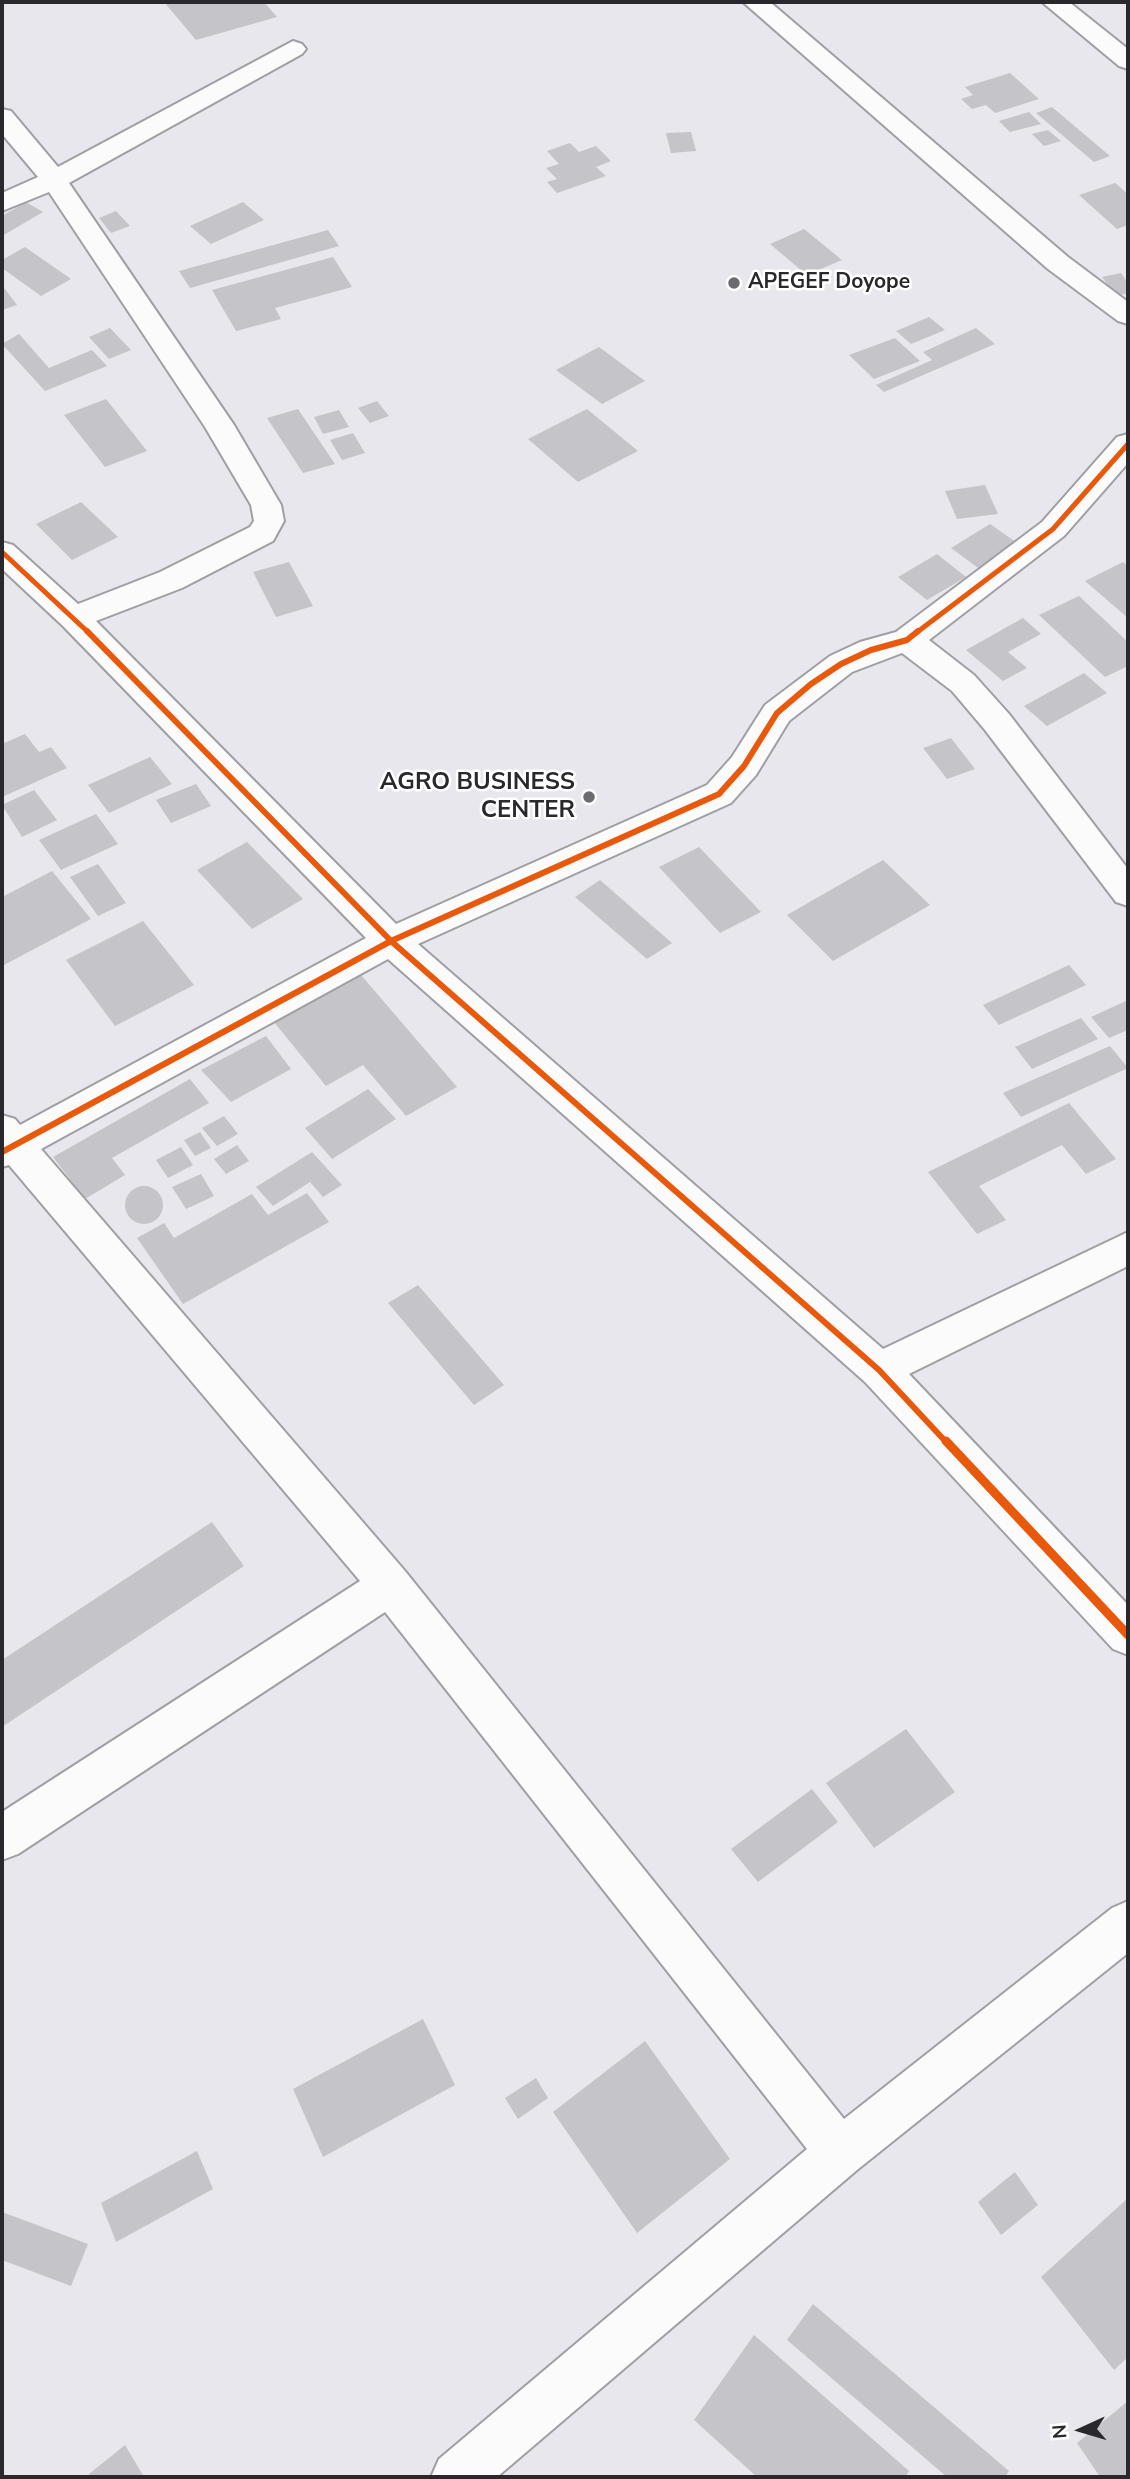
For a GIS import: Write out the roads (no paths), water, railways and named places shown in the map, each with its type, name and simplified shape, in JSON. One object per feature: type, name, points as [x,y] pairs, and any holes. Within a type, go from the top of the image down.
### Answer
[{"type":"street","points":[[755,2],[1058,263],[1128,315]]},
{"type":"street","points":[[1054,2],[1128,61]]},
{"type":"street","points":[[2,202],[54,180],[293,49]]},
{"type":"street","points":[[2,117],[54,180],[219,425],[266,505],[269,521],[262,534],[171,580],[74,618]]},
{"type":"street","points":[[840,2153],[390,1585],[6,1142],[391,941],[719,794],[744,766],[777,713],[810,684],[851,659],[907,640],[1053,529],[1128,444]]},
{"type":"street","points":[[2,552],[74,618],[391,941],[879,1370],[1128,1635]]},
{"type":"street","points":[[907,640],[963,683],[1128,893]]},
{"type":"street","points":[[879,1370],[1128,1248]]},
{"type":"street","points":[[2,1838],[390,1585]]},
{"type":"street","points":[[457,2477],[840,2153],[1128,1924]]},
{"type":"place","name":"APEGEF Doyope","points":[[734,283]]},
{"type":"place","name":"AGRO BUSINESS CENTER","points":[[589,797]]}]
